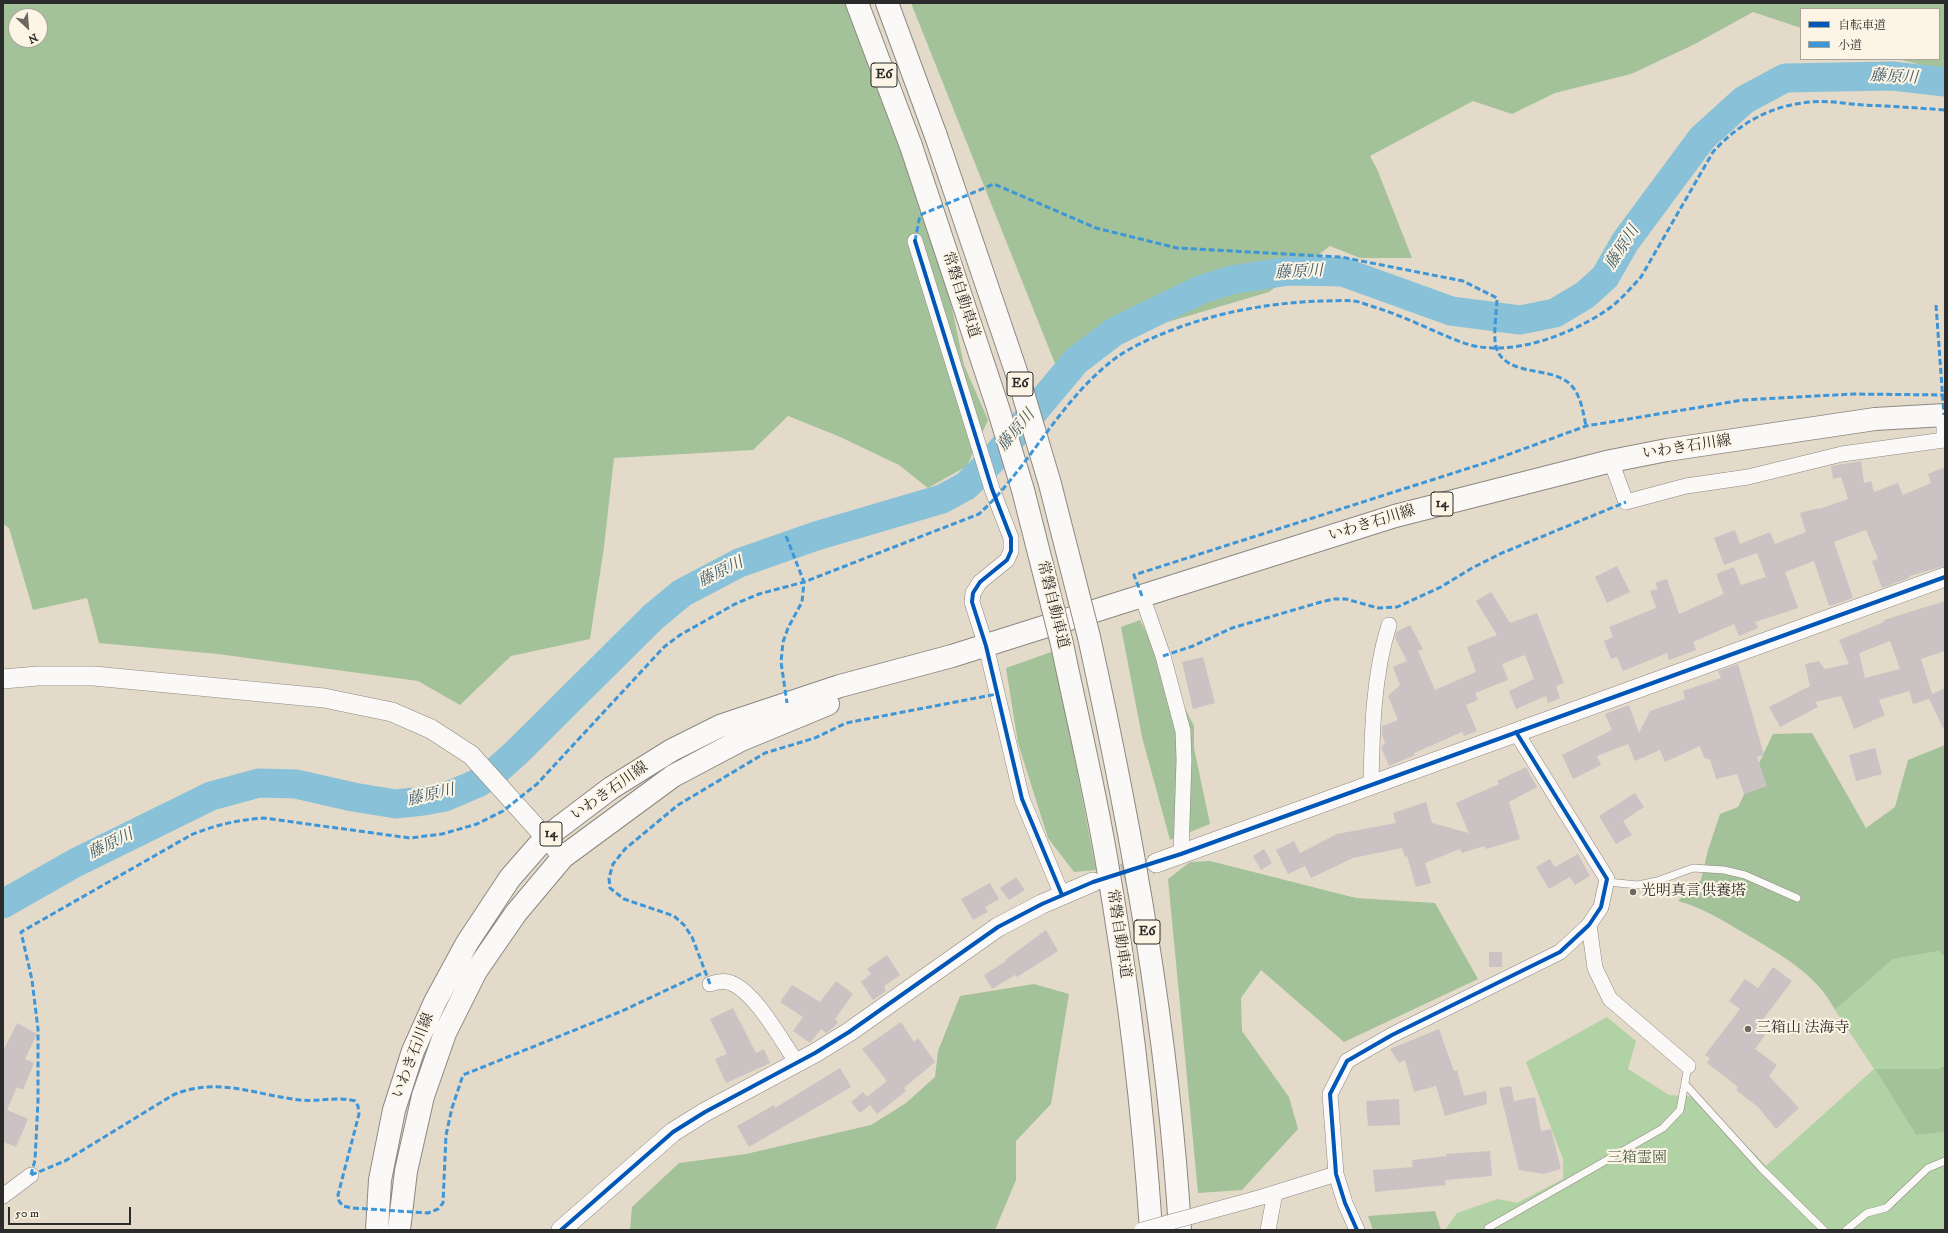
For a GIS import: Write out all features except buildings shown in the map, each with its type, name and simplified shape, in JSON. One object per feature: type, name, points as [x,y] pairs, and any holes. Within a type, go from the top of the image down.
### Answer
[{"type":"main road","name":"常磐自動車道","points":[[857,3],[911,146],[1000,415],[1023,490],[1062,644],[1107,861],[1120,944],[1135,1047],[1151,1230]]},
{"type":"main road","name":"常磐自動車道","points":[[887,3],[936,136],[1022,390],[1050,484],[1089,637],[1114,751],[1148,937],[1162,1040],[1177,1182],[1180,1230]]},
{"type":"main road","name":"いわき石川線","points":[[377,1230],[380,1180],[394,1110],[413,1051],[435,1002],[467,943],[510,878],[546,838],[611,788],[672,750],[720,726],[840,686],[986,646],[1395,516],[1611,460],[1667,450],[1875,419],[1944,415]]},
{"type":"main road","name":"いわき石川線","points":[[399,1230],[406,1171],[423,1096],[445,1033],[476,971],[516,913],[563,857],[673,776],[741,740],[850,695],[952,656]]},
{"type":"street","points":[[915,241],[992,489],[1011,538],[1011,551],[1007,560],[980,582],[973,593],[972,602],[986,646],[1022,799],[1062,896]]},
{"type":"street","points":[[1611,460],[1626,502],[1686,486],[1748,477],[1842,454],[1944,440],[1944,415]]},
{"type":"street","points":[[1156,863],[1945,577]]},
{"type":"street","points":[[1142,596],[1163,656],[1183,731],[1184,760],[1181,854]]},
{"type":"street","points":[[1371,785],[1373,721],[1383,644],[1389,625]]},
{"type":"street","points":[[3,679],[38,676],[94,676],[324,698],[392,712],[431,729],[471,755],[563,857]]},
{"type":"street","points":[[1357,1230],[1345,1203],[1336,1174],[1330,1094],[1347,1061],[1392,1035],[1560,952],[1589,925],[1601,906],[1607,879],[1516,732]]},
{"type":"street","points":[[561,1230],[673,1132],[705,1112],[796,1063],[849,1032],[998,927],[1093,882]]},
{"type":"street","points":[[1589,925],[1595,968],[1610,999],[1688,1066]]},
{"type":"street","points":[[710,984],[720,981],[730,982],[743,990],[754,1001],[796,1063]]},
{"type":"street","points":[[1142,1230],[1268,1195],[1336,1174]]},
{"type":"street","points":[[3,1196],[31,1175]]},
{"type":"street","points":[[1268,1195],[1268,1230]]},
{"type":"lane","points":[[1607,882],[1638,885],[1657,881],[1693,868],[1724,870],[1745,875],[1797,898]]},
{"type":"lane","points":[[1489,1230],[1488,1228],[1664,1128],[1680,1110],[1688,1066]]},
{"type":"lane","points":[[1685,1084],[1762,1169],[1824,1230]]},
{"type":"lane","points":[[1846,1230],[1867,1213],[1886,1208],[1928,1168],[1945,1161]]},
{"type":"green space","points":[[3,3],[845,3],[936,233],[964,365],[988,420],[967,466],[928,488],[899,465],[838,436],[788,416],[753,450],[614,458],[604,547],[590,639],[511,656],[460,705],[418,681],[218,654],[99,643],[87,598],[33,610],[9,528],[3,524]]},
{"type":"green space","points":[[911,3],[1945,3],[1945,71],[1902,60],[1940,60],[1940,8],[1800,8],[1800,28],[1753,12],[1693,45],[1631,74],[1555,93],[1512,114],[1473,101],[1370,156],[1377,169],[1412,258],[1360,258],[1330,246],[1269,292],[1154,326],[1056,366]]},
{"type":"green space","points":[[1140,620],[1194,726],[1194,748],[1210,824],[1170,840],[1142,737],[1121,627]]},
{"type":"green space","points":[[1054,651],[1096,870],[1074,872],[1048,838],[1018,743],[1006,668]]},
{"type":"green space","points":[[1812,733],[1866,828],[1895,807],[1908,760],[1945,745],[1945,958],[1939,951],[1893,959],[1835,1010],[1818,986],[1796,966],[1712,915],[1696,907],[1678,901],[1701,880],[1708,850],[1720,814],[1738,807],[1773,734]]},
{"type":"green space","points":[[1210,861],[1356,898],[1435,903],[1478,979],[1344,1042],[1261,970],[1241,998],[1242,1031],[1289,1097],[1298,1129],[1242,1190],[1198,1193],[1168,879],[1190,862]]},
{"type":"green space","name":"三箱霊園","points":[[1939,951],[1945,958],[1945,1065],[1939,1069],[1875,1069],[1916,1135],[1945,1132],[1945,1230],[1445,1230],[1457,1213],[1498,1199],[1517,1203],[1563,1179],[1563,1159],[1526,1062],[1607,1017],[1636,1041],[1628,1069],[1669,1095],[1700,1097],[1766,1166],[1874,1069],[1835,1010],[1893,959]]},
{"type":"green space","points":[[1034,984],[1069,994],[1051,1104],[1016,1141],[1016,1180],[995,1230],[630,1230],[632,1207],[679,1163],[746,1154],[871,1125],[906,1103],[935,1077],[938,1051],[960,996]]},
{"type":"green space","points":[[1945,1065],[1945,1132],[1916,1135],[1875,1069],[1939,1069]]},
{"type":"green space","points":[[1435,1211],[1441,1230],[1373,1230],[1368,1216]]},
{"type":"waterway","name":"藤原川","points":[[3,904],[75,863],[211,796],[259,783],[296,784],[353,797],[396,804],[445,797],[478,783],[497,770],[516,753],[653,617],[682,593],[739,563],[816,536],[942,499],[966,486],[998,454],[1076,361],[1114,332],[1200,290],[1231,280],[1289,271],[1343,272],[1451,311],[1520,320],[1555,313],[1585,295],[1605,277],[1625,242],[1702,138],[1744,100],[1785,78],[1892,76],[1945,82]]},
{"type":"tunnel","points":[[1095,882],[1156,863]]},
{"type":"marked path","points":[[31,1175],[35,1160],[38,1101],[38,1029],[32,980],[21,932],[191,835],[209,828],[226,824],[264,818],[410,838],[442,834],[477,824],[503,811],[537,784],[664,647],[680,635],[735,604],[759,594],[804,582],[979,514],[1014,476],[1079,393],[1097,374],[1117,357],[1139,344],[1156,336],[1201,320],[1240,310],[1280,304],[1321,301],[1357,302],[1407,319],[1461,342],[1478,347],[1516,347],[1535,343],[1572,330],[1604,312],[1624,296],[1641,277],[1713,152],[1734,132],[1757,117],[1783,107],[1817,102],[1945,110]]},
{"type":"marked path","points":[[915,241],[920,215],[994,184],[1096,228],[1177,248],[1341,257],[1463,281],[1497,298],[1495,339],[1497,350],[1503,358],[1520,368],[1562,378],[1570,384],[1574,388],[1579,398],[1583,409],[1586,426]]},
{"type":"marked path","points":[[1936,305],[1944,415]]},
{"type":"marked path","points":[[1142,596],[1134,575],[1488,462],[1586,426],[1743,400],[1853,394],[1945,395]]},
{"type":"marked path","points":[[1163,656],[1193,646],[1232,628],[1334,599],[1346,599],[1378,608],[1397,607],[1441,587],[1472,568],[1502,553],[1626,502]]},
{"type":"marked path","points":[[786,536],[804,582],[802,602],[788,628],[783,642],[781,662],[787,703]]},
{"type":"marked path","points":[[710,984],[692,937],[684,925],[674,916],[624,899],[610,888],[609,878],[613,864],[625,849],[678,805],[765,753],[815,738],[846,723],[997,694]]},
{"type":"marked path","points":[[31,1175],[65,1161],[173,1095],[206,1087],[236,1088],[300,1100],[342,1099],[355,1101],[358,1106],[359,1114],[338,1195],[339,1201],[343,1206],[353,1208],[428,1213],[438,1209],[443,1203],[446,1135],[452,1108],[463,1075],[622,1011],[705,972]]},
{"type":"cycle path","points":[[915,241],[992,489],[1011,538],[1011,551],[1007,560],[980,582],[973,593],[972,602],[986,646],[1022,799],[1062,895]]},
{"type":"cycle path","points":[[561,1230],[673,1132],[705,1112],[815,1053],[849,1032],[998,927],[1042,904],[1093,882],[1181,854],[1945,577]]},
{"type":"cycle path","points":[[1357,1230],[1345,1203],[1336,1174],[1330,1094],[1347,1061],[1392,1035],[1560,952],[1589,925],[1601,907],[1607,879],[1516,732]]},
{"type":"place","name":"光明真言供養塔","points":[[1633,892]]},
{"type":"place","name":"三箱山 法海寺","points":[[1748,1029]]}]
